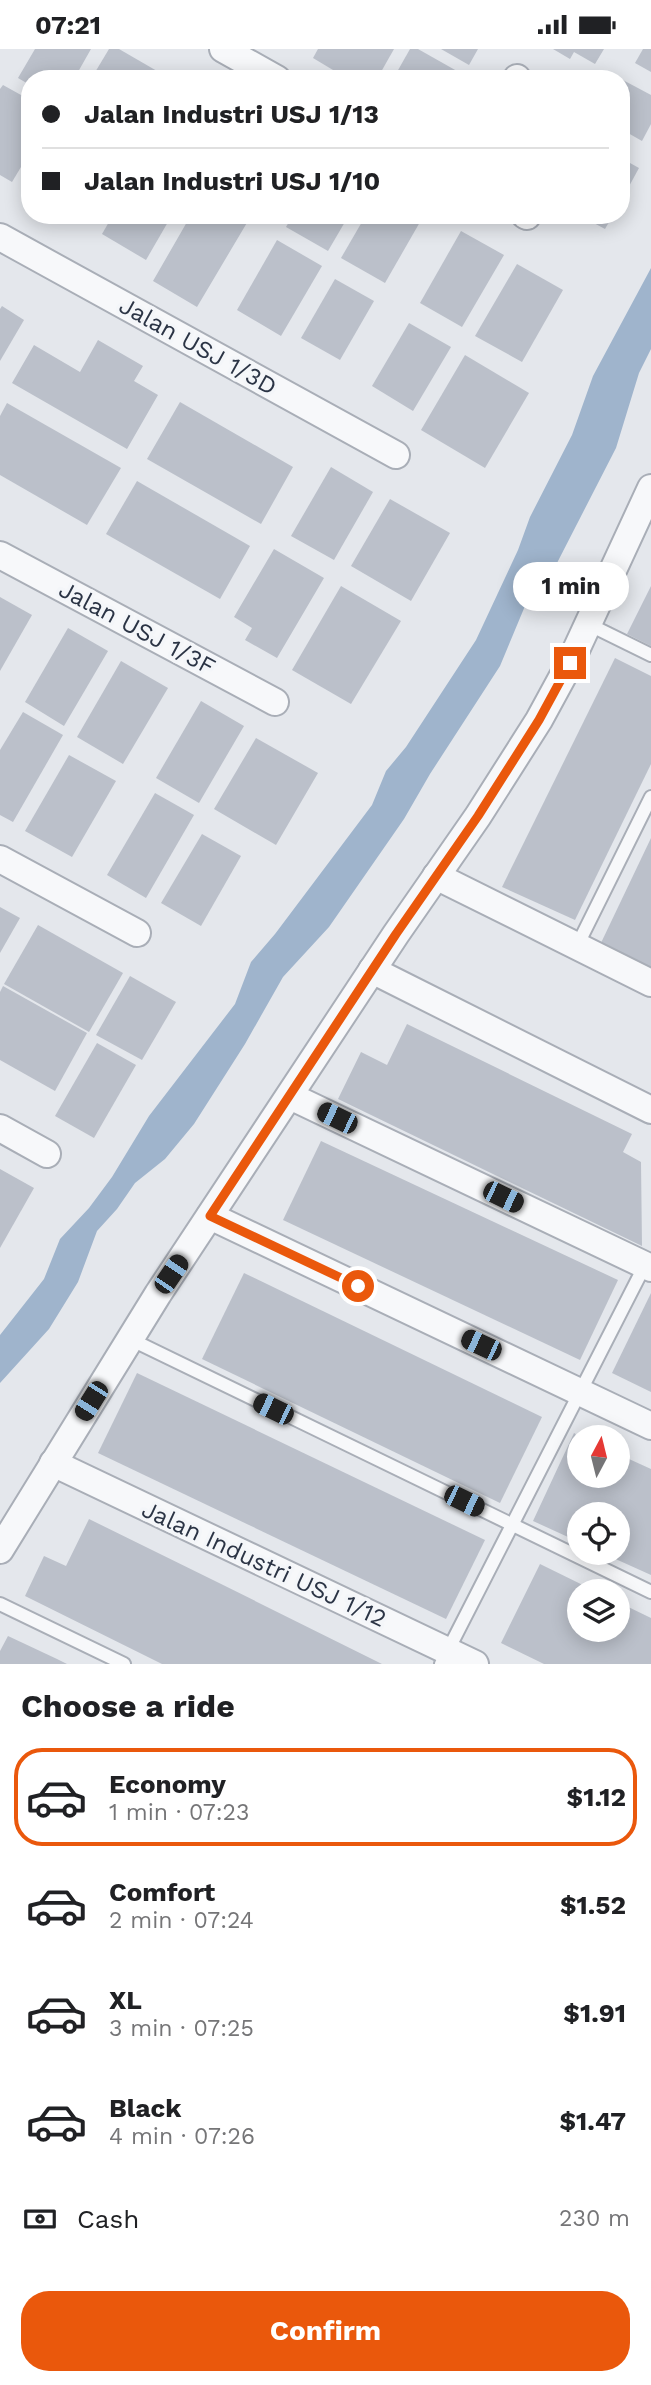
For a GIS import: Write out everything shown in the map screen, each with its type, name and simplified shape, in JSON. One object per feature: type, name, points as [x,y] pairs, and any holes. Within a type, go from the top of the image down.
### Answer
[{"type":"street","points":[[223,49],[251,56],[267,70]]},
{"type":"street","name":"Jalan USJ 1/3D","points":[[0,237],[396,455]]},
{"type":"street","points":[[0,1550],[130,1339],[539,720],[570,663],[651,488]]},
{"type":"street","name":"Jalan USJ 1/3F","points":[[0,555],[275,702]]},
{"type":"street","points":[[0,859],[137,933]]},
{"type":"street","points":[[436,876],[651,983]]},
{"type":"street","points":[[372,970],[651,1110]]},
{"type":"street","points":[[290,1095],[648,1267]]},
{"type":"street","points":[[0,1128],[47,1154]]},
{"type":"street","points":[[210,1216],[651,1426]]},
{"type":"street","name":"Jalan Industri USJ 1/12","points":[[53,1464],[444,1658],[475,1664]]},
{"type":"lane","points":[[588,624],[651,655]]},
{"type":"lane","points":[[578,946],[651,797]]},
{"type":"lane","points":[[444,1658],[580,1392],[648,1267]]},
{"type":"lane","points":[[130,1339],[651,1591]]},
{"type":"lane","points":[[0,1604],[124,1664]]},
{"type":"water","points":[[651,268],[651,349],[639,373],[616,448],[557,563],[540,570],[500,666],[404,819],[329,927],[283,977],[245,1044],[194,1124],[165,1159],[135,1183],[97,1231],[78,1282],[49,1329],[0,1383],[0,1335],[44,1279],[60,1239],[89,1208],[112,1177],[149,1116],[235,1004],[251,962],[372,805],[386,771],[406,747],[476,640],[518,550],[530,517],[572,435],[593,376]]},
{"type":"building","points":[[35,49],[91,49],[79,70],[23,70]]},
{"type":"building","points":[[109,49],[119,49],[155,70],[96,70]]},
{"type":"building","points":[[318,49],[394,49],[382,70],[333,70],[313,58]]},
{"type":"building","points":[[410,49],[418,49],[455,70],[398,70]]},
{"type":"building","points":[[441,49],[478,49],[469,65]]},
{"type":"building","points":[[553,49],[604,49],[595,64],[574,52],[570,59]]},
{"type":"building","points":[[643,49],[651,49],[651,72],[635,63]]},
{"type":"building","points":[[630,84],[651,95],[651,124],[642,141],[630,134]]},
{"type":"building","points":[[3,85],[21,95],[21,167],[12,182],[0,175],[0,89]]},
{"type":"building","points":[[630,163],[639,168],[630,184]]},
{"type":"building","points":[[108,224],[167,224],[146,260],[102,234]]},
{"type":"building","points":[[186,224],[246,224],[197,307],[153,281]]},
{"type":"building","points":[[288,224],[344,224],[328,251],[286,227]]},
{"type":"building","points":[[361,224],[419,224],[385,283],[341,258]]},
{"type":"building","points":[[461,231],[504,255],[462,327],[420,303]]},
{"type":"building","points":[[277,240],[322,266],[281,336],[237,310]]},
{"type":"building","points":[[517,264],[563,290],[522,362],[475,336]]},
{"type":"building","points":[[335,279],[374,301],[340,360],[301,338]]},
{"type":"building","points":[[2,306],[24,320],[0,361],[0,309]]},
{"type":"building","points":[[409,323],[451,347],[413,411],[372,386]]},
{"type":"building","points":[[98,340],[143,366],[134,381],[158,395],[127,449],[12,383],[34,345],[80,372]]},
{"type":"building","points":[[465,355],[529,393],[485,468],[421,430]]},
{"type":"building","points":[[180,402],[293,467],[261,524],[147,459]]},
{"type":"building","points":[[7,403],[121,468],[87,525],[0,475],[0,416]]},
{"type":"building","points":[[331,467],[373,492],[334,560],[291,536]]},
{"type":"building","points":[[137,481],[250,546],[220,599],[106,534]]},
{"type":"building","points":[[390,499],[450,533],[411,601],[351,566]]},
{"type":"building","points":[[274,549],[324,578],[277,658],[245,640],[252,628],[234,617]]},
{"type":"building","points":[[341,586],[401,621],[351,704],[292,670]]},
{"type":"building","points":[[651,586],[651,646],[627,634]]},
{"type":"building","points":[[0,597],[32,615],[0,671]]},
{"type":"building","points":[[68,628],[108,651],[64,726],[25,702]]},
{"type":"building","points":[[615,658],[651,676],[651,764],[575,920],[502,887]]},
{"type":"building","points":[[121,661],[168,688],[123,764],[77,737]]},
{"type":"building","points":[[201,701],[244,726],[199,803],[156,778]]},
{"type":"building","points":[[23,712],[63,735],[13,822],[0,815],[0,750]]},
{"type":"building","points":[[256,738],[318,773],[276,845],[214,809]]},
{"type":"building","points":[[69,755],[116,781],[72,857],[25,831]]},
{"type":"building","points":[[155,793],[194,815],[146,898],[107,875]]},
{"type":"building","points":[[202,834],[241,856],[201,926],[161,903]]},
{"type":"building","points":[[651,838],[651,969],[600,945]]},
{"type":"building","points":[[0,907],[20,918],[0,953]]},
{"type":"building","points":[[38,925],[123,973],[89,1032],[4,984]]},
{"type":"building","points":[[130,976],[176,1002],[142,1060],[96,1035]]},
{"type":"building","points":[[3,986],[87,1033],[55,1091],[0,1060],[0,992]]},
{"type":"building","points":[[407,1024],[632,1134],[623,1152],[641,1162],[642,1246],[338,1099],[361,1052],[387,1065]]},
{"type":"building","points":[[97,1043],[136,1065],[94,1138],[55,1116]]},
{"type":"building","points":[[321,1141],[618,1280],[580,1360],[283,1220]]},
{"type":"building","points":[[0,1169],[34,1188],[0,1248]]},
{"type":"building","points":[[244,1273],[542,1417],[500,1503],[202,1359]]},
{"type":"building","points":[[651,1293],[651,1392],[612,1373]]},
{"type":"building","points":[[137,1373],[485,1540],[446,1619],[98,1453]]},
{"type":"building","points":[[567,1448],[567,1488],[630,1488],[630,1459],[651,1469],[651,1575],[629,1565],[630,1502],[567,1502],[567,1537],[533,1521]]},
{"type":"building","points":[[89,1519],[382,1664],[162,1664],[25,1596],[44,1556],[66,1566]]},
{"type":"building","points":[[540,1564],[571,1579],[567,1579],[567,1642],[630,1642],[630,1608],[651,1618],[651,1664],[544,1664],[501,1643]]},
{"type":"building","points":[[8,1636],[67,1664],[0,1664],[0,1651]]},
{"type":"route","points":[[358,1286],[210,1216],[396,934],[478,816],[539,720],[570,663]]}]
